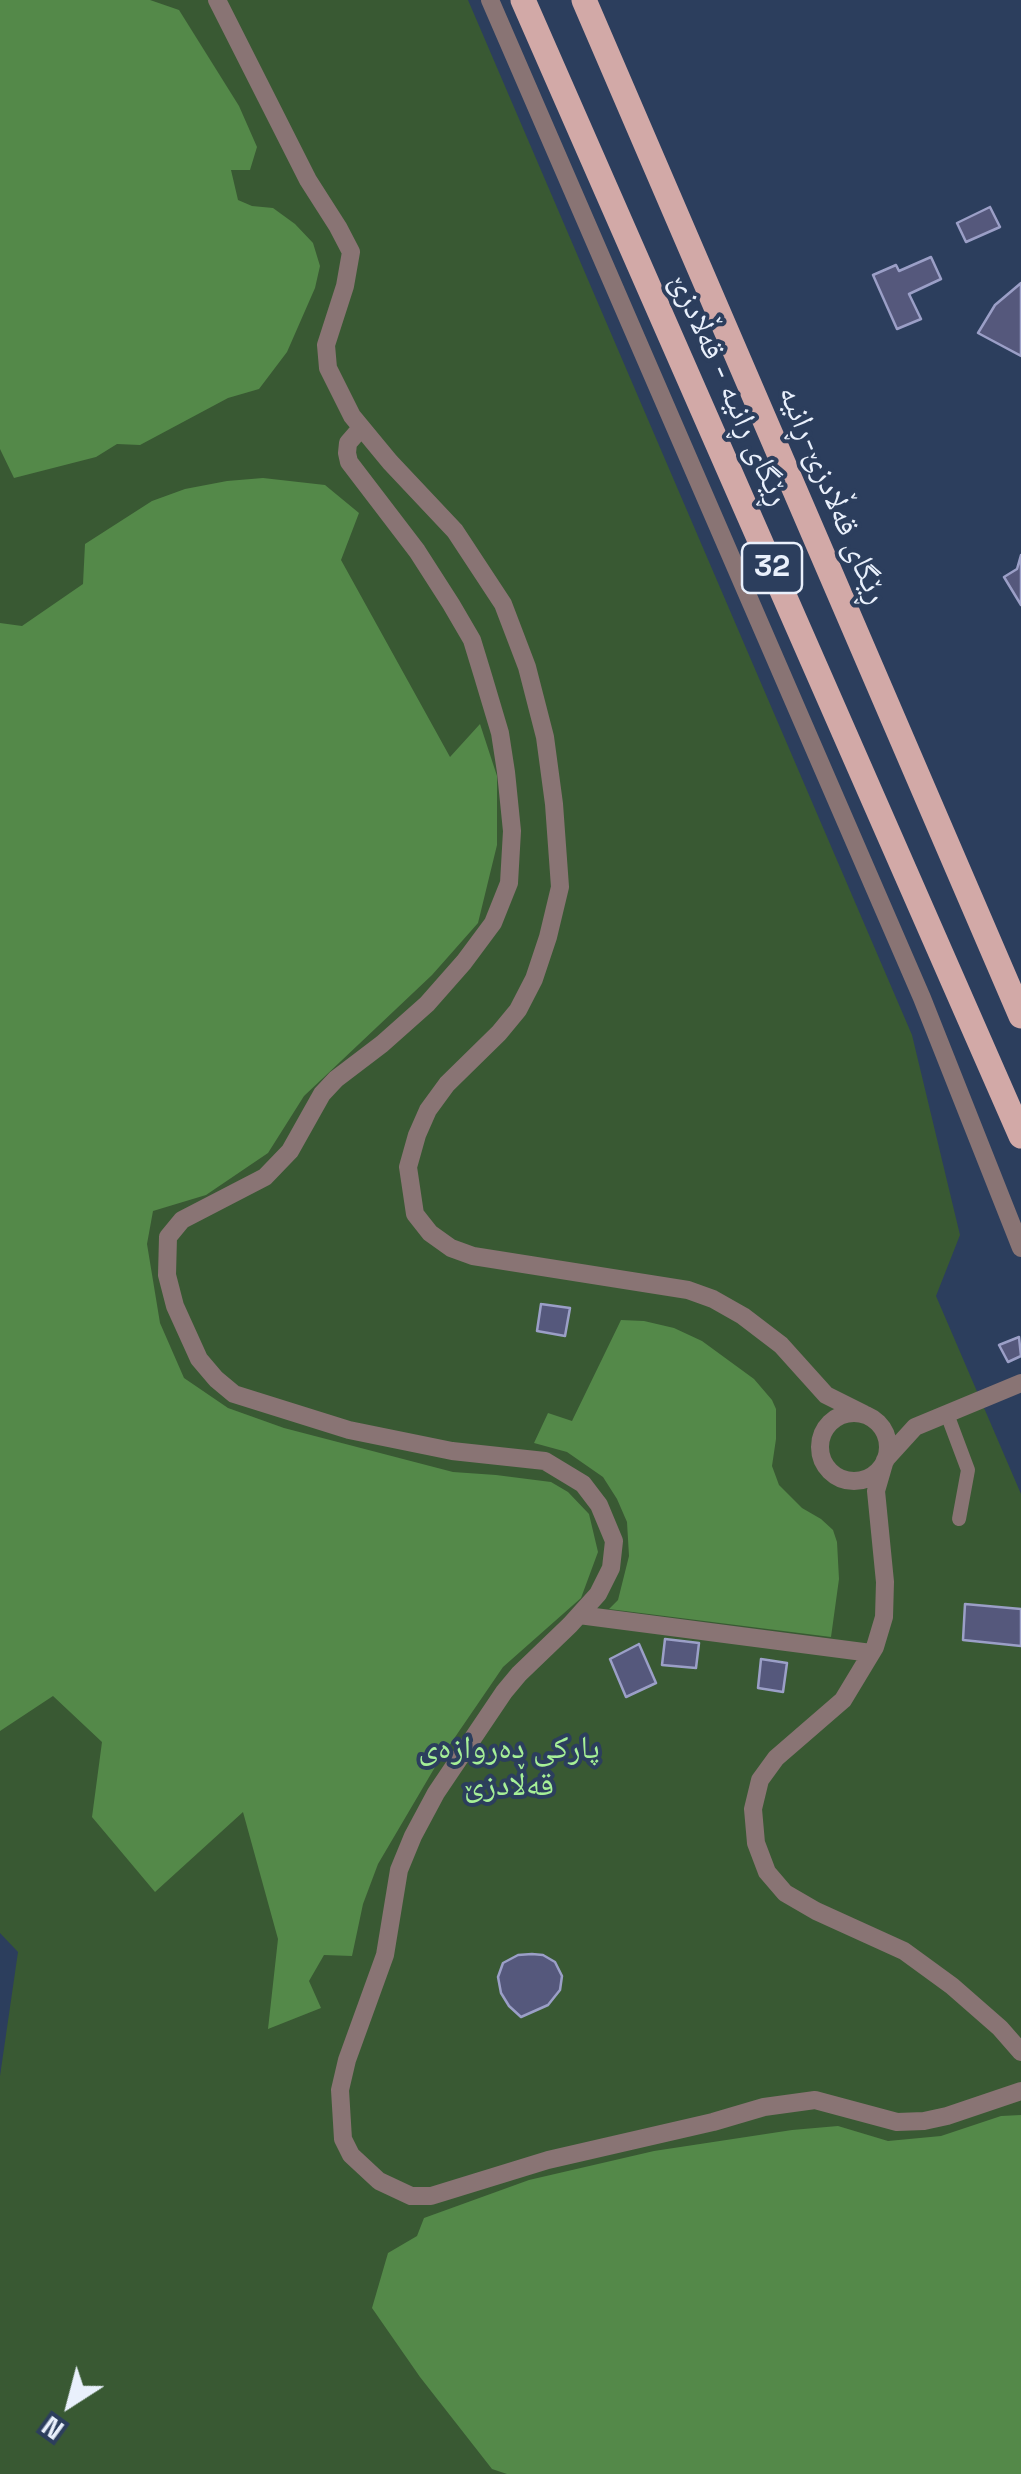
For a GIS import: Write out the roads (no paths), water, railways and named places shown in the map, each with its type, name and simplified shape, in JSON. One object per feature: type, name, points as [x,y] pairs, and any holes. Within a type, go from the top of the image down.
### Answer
[{"type":"main road","name":"ڕێگای ڕانیە - قەڵادزێ","points":[[522,0],[1021,1136]]},
{"type":"main road","name":"ڕێگای قەڵادزێ-ڕانیە","points":[[584,0],[1021,1016]]},
{"type":"street","points":[[217,0],[308,180],[350,252],[345,286],[326,346],[328,368],[352,416],[455,530],[503,604],[527,667],[546,736],[560,887],[534,979],[518,1010],[448,1084],[428,1110],[416,1135],[408,1167],[415,1214],[430,1233],[451,1248],[473,1256],[688,1290],[714,1298],[781,1345],[834,1400],[896,1426],[916,1427]]},
{"type":"street","points":[[490,0],[922,998],[1021,1248]]},
{"type":"street","points":[[597,32],[599,0]]},
{"type":"street","points":[[361,428],[348,444],[350,462],[451,604],[472,640],[484,676],[506,772],[512,831],[509,882],[493,923],[464,962],[428,1004],[322,1094],[290,1151],[265,1177],[182,1220],[168,1236],[168,1275],[175,1306],[199,1359],[234,1394],[368,1434],[452,1452],[545,1461],[582,1484],[599,1504],[614,1541],[612,1568],[598,1594],[519,1674],[492,1709],[436,1793],[399,1870],[385,1955],[340,2090],[343,2139],[351,2156],[378,2181],[412,2196],[431,2196],[548,2160],[764,2107],[816,2100],[897,2122],[924,2121],[1021,2091]]},
{"type":"street","points":[[816,1383],[823,1418],[822,1460],[876,1506]]},
{"type":"street","points":[[848,1480],[860,1480],[879,1470],[916,1427],[1021,1383]]},
{"type":"street","points":[[821,1438],[825,1428],[842,1414],[869,1417],[886,1438],[888,1449],[876,1492],[885,1582],[884,1616],[875,1647],[843,1700],[776,1758],[760,1780],[753,1809],[756,1843],[768,1872],[785,1893],[816,1912],[904,1951],[952,1986],[1021,2052]]},
{"type":"street","points":[[947,1414],[968,1470],[958,1519]]},
{"type":"street","points":[[579,1616],[871,1653]]},
{"type":"park label","name":"پارکی دەروازەی قەڵادزێ","points":[[509,1768]]}]
